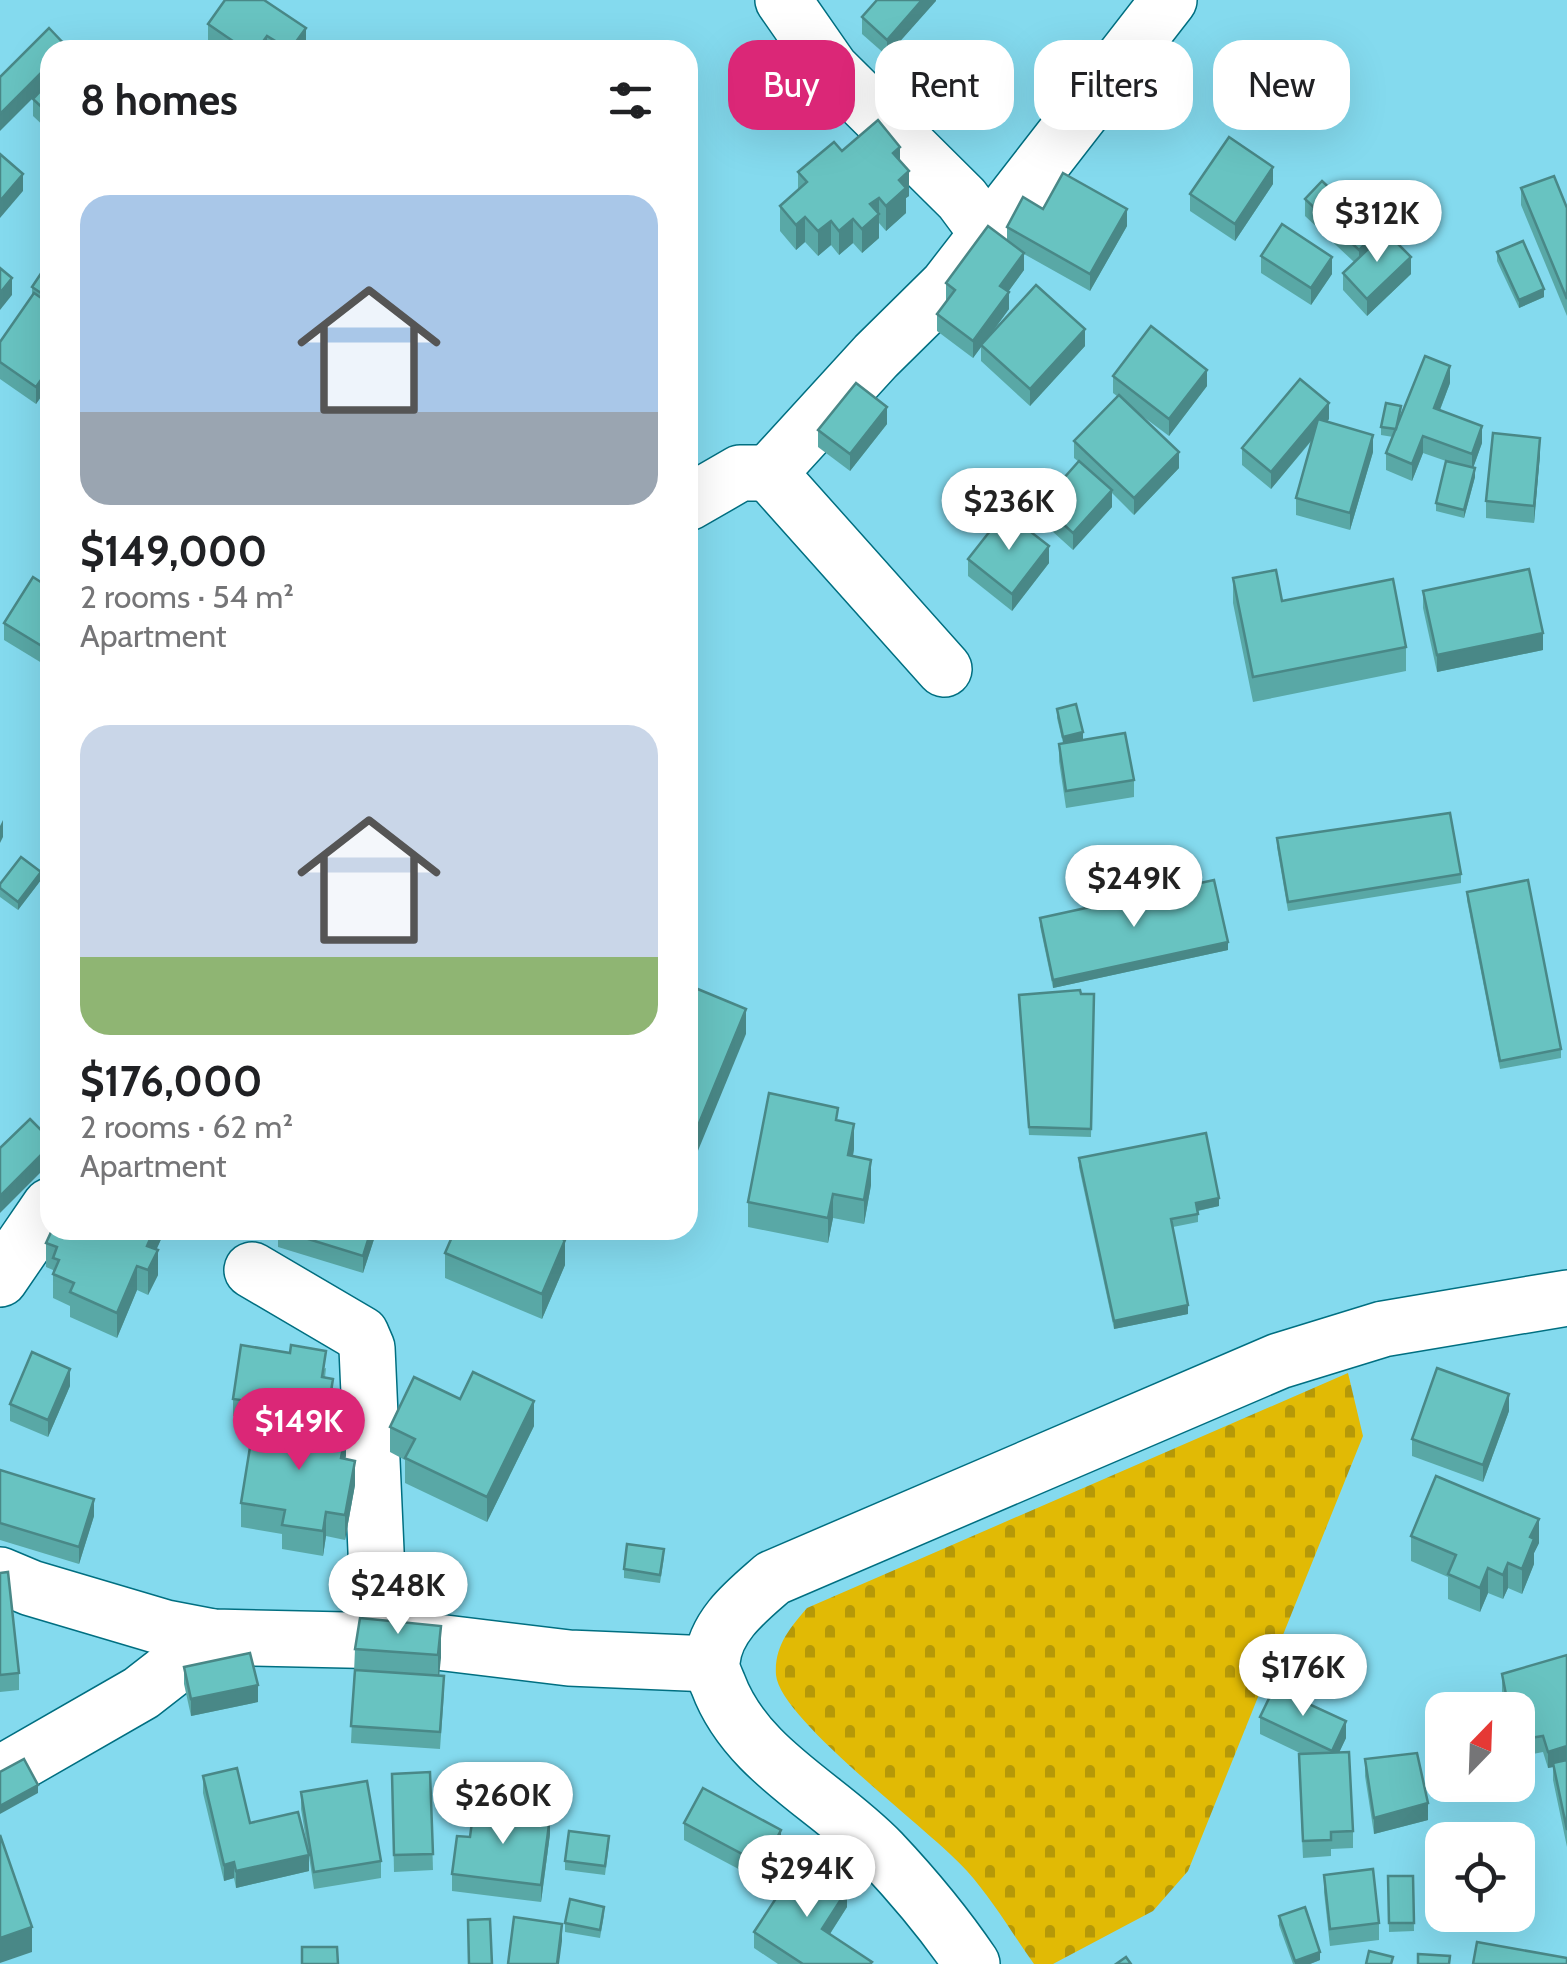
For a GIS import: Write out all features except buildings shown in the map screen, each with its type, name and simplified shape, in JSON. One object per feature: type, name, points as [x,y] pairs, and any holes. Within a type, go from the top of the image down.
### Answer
[{"type":"street","points":[[784,0],[831,69],[962,199],[988,234]]},
{"type":"street","points":[[768,473],[947,286],[1170,0]]},
{"type":"street","points":[[698,496],[740,472],[768,473],[944,669]]},
{"type":"street","points":[[0,1279],[40,1221]]},
{"type":"street","points":[[252,1270],[361,1334],[367,1348],[380,1641]]},
{"type":"street","points":[[972,1964],[923,1897],[878,1848],[747,1734],[723,1698],[711,1664],[722,1630],[742,1605],[773,1578],[1279,1360],[1383,1329],[1567,1298]]},
{"type":"street","points":[[0,1575],[166,1628],[213,1637],[437,1642],[568,1658],[711,1664]]},
{"type":"street","points":[[0,1774],[141,1693],[213,1637]]},
{"type":"green space","points":[[1348,1373],[1363,1436],[1188,1871],[1153,1911],[1053,1964],[1034,1964],[967,1871],[829,1746],[784,1695],[776,1665],[784,1638],[807,1608]]}]
